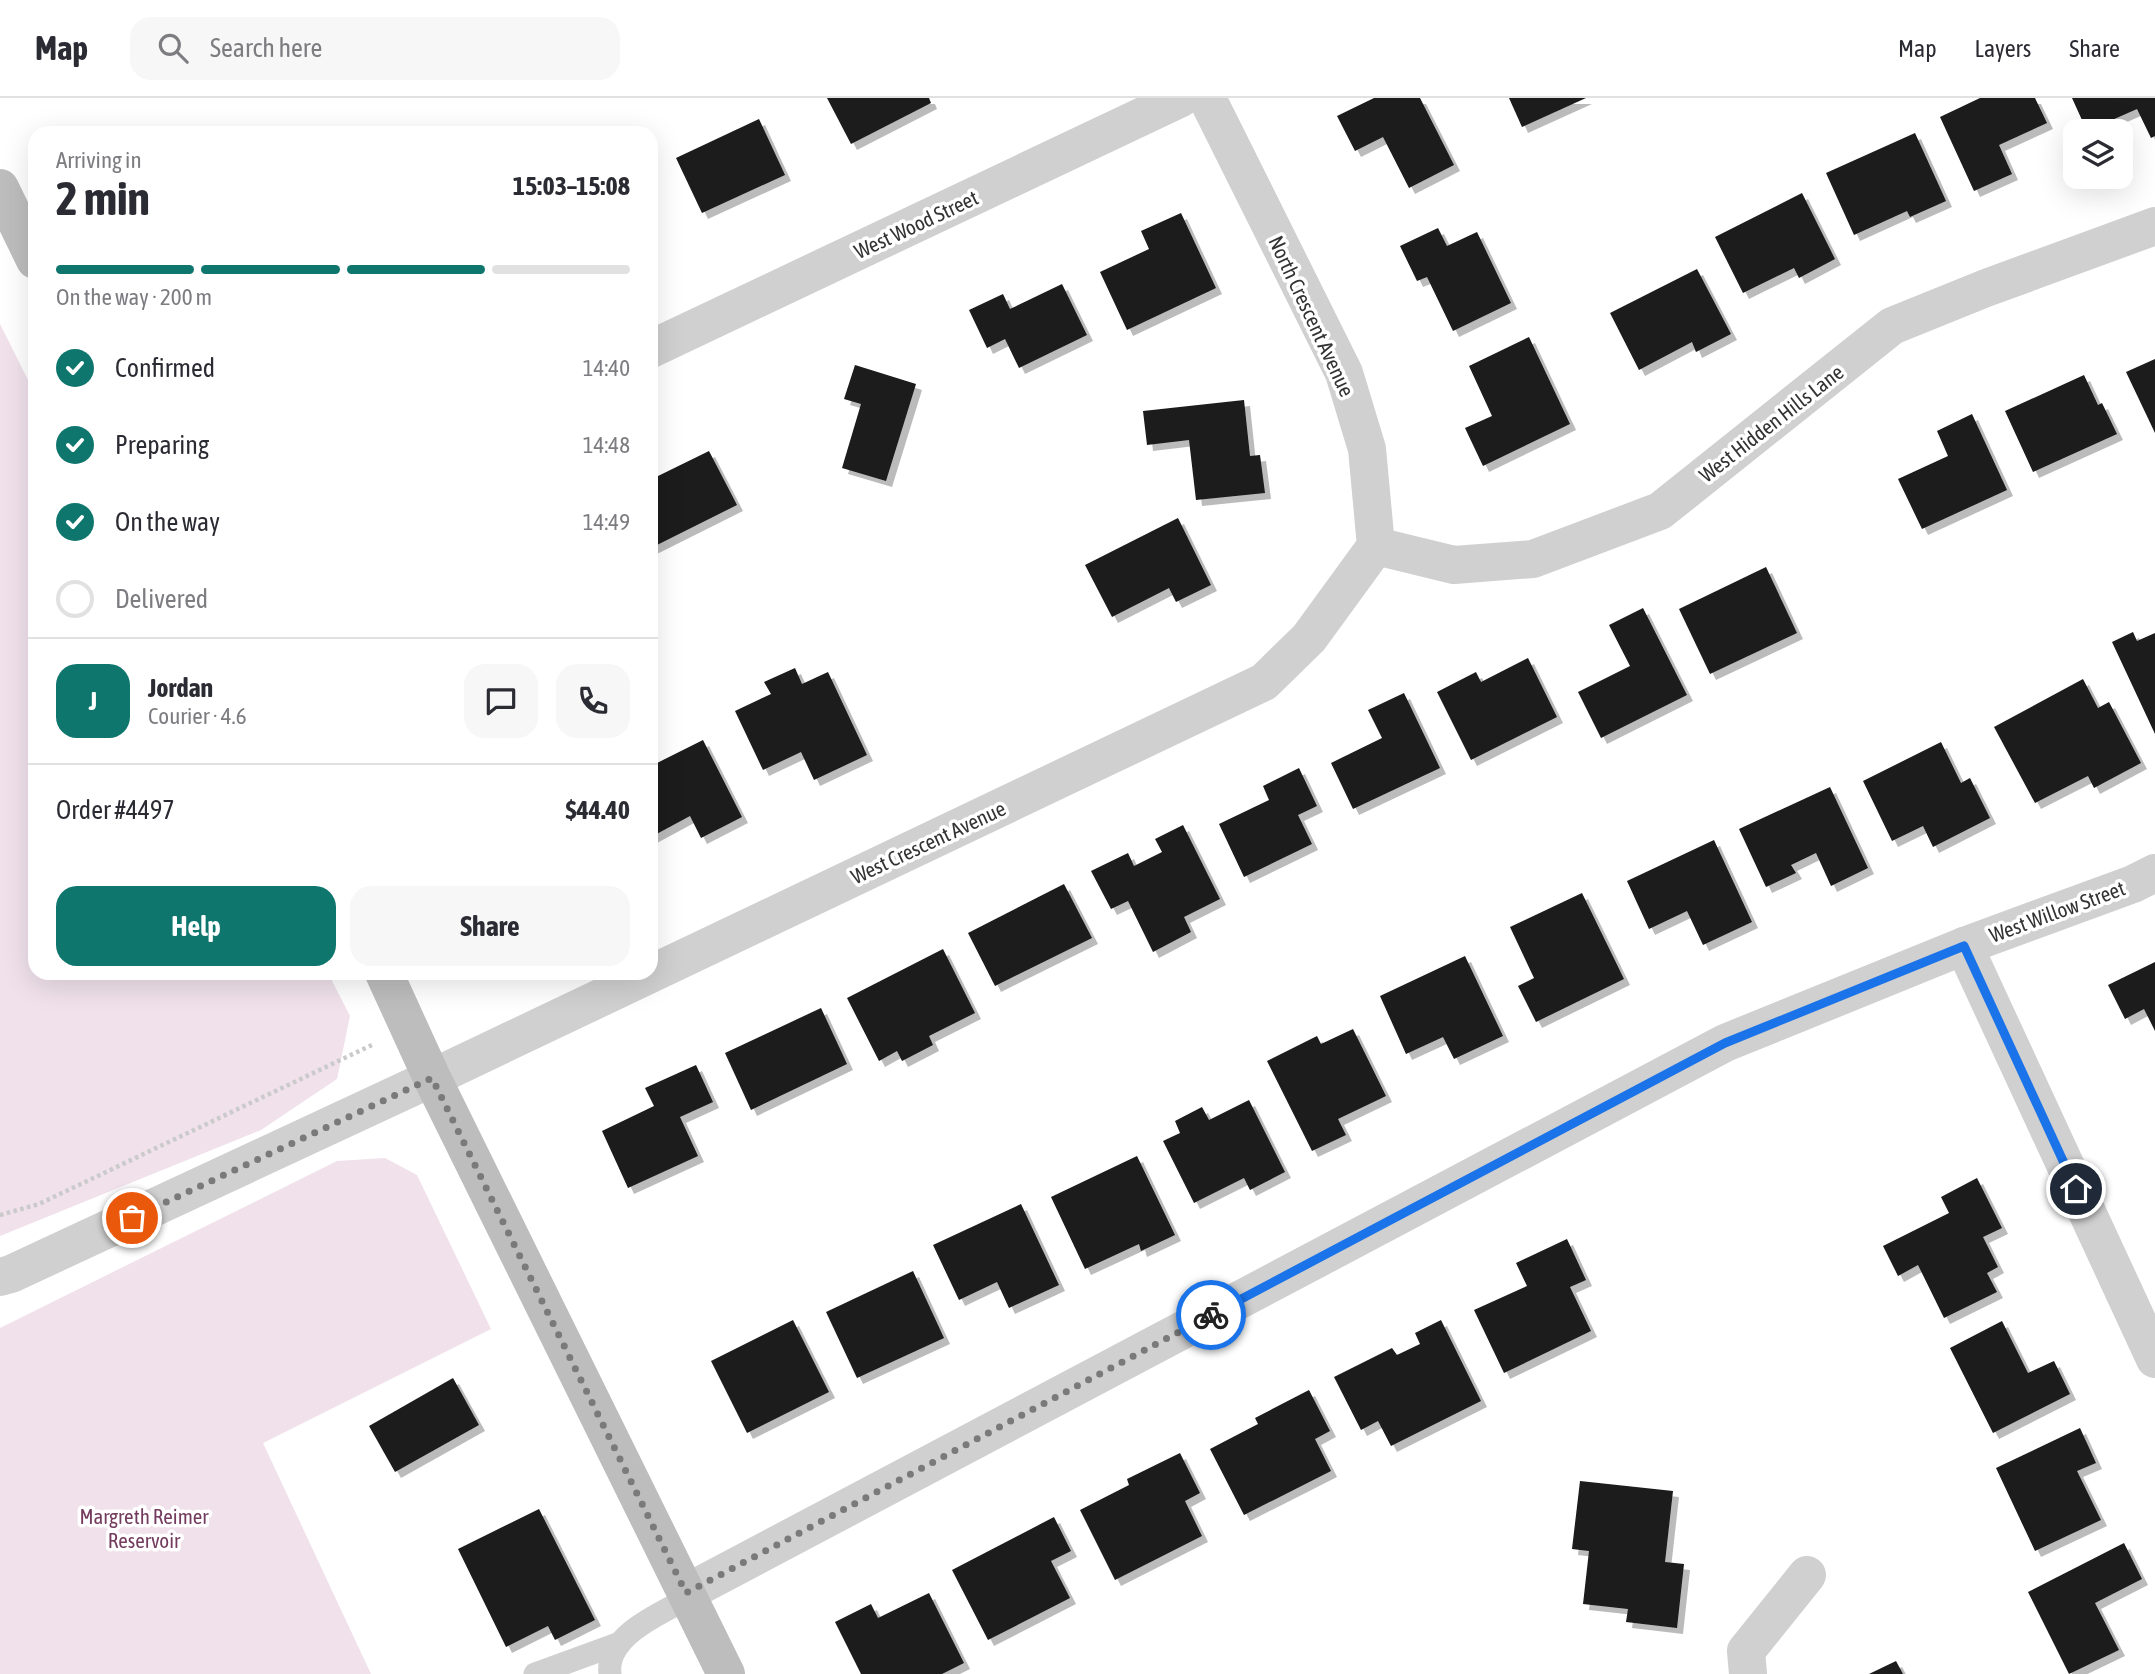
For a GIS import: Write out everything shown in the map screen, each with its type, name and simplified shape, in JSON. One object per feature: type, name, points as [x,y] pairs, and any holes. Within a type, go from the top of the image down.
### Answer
[{"type":"main road","points":[[0,188],[28,246]]},
{"type":"main road","points":[[387,980],[432,1078],[726,1674]]},
{"type":"street","name":"West Wood Street","points":[[658,346],[1181,98]]},
{"type":"street","name":"North Crescent Avenue","points":[[1207,98],[1344,373],[1367,449],[1376,546]]},
{"type":"street","name":"West Hidden Hills Lane","points":[[1376,546],[1454,565],[1533,559],[1660,511],[1892,326],[1986,288],[2155,226]]},
{"type":"street","name":"West Crescent Avenue","points":[[658,970],[1264,682],[1309,638],[1376,546]]},
{"type":"street","name":"West Willow Street","points":[[687,1595],[1725,1043],[1964,946],[2133,884],[2155,873]]},
{"type":"street","points":[[1964,946],[2155,1359]]},
{"type":"street","name":"West Crescent Avenue","points":[[432,1078],[638,980]]},
{"type":"street","points":[[0,1277],[24,1269],[432,1078]]},
{"type":"street","points":[[1748,1674],[1746,1651],[1807,1575]]},
{"type":"lane","points":[[610,1674],[608,1662],[620,1643],[641,1624],[687,1595]]},
{"type":"lane","points":[[536,1674],[620,1643]]},
{"type":"path","points":[[0,1215],[39,1204],[410,1027]]},
{"type":"green space","points":[[0,324],[28,380],[28,980],[332,980],[350,1016],[337,1079],[261,1130],[0,1236]]},
{"type":"green space","name":"Margreth Reimer Reservoir","points":[[385,1158],[417,1175],[491,1329],[263,1443],[371,1674],[0,1674],[0,1328],[337,1161]]},
{"type":"building","points":[[827,98],[929,98],[931,103],[851,144]]},
{"type":"building","points":[[1374,98],[1420,98],[1454,165],[1409,188],[1383,137],[1355,151],[1337,116]]},
{"type":"building","points":[[1509,98],[1586,98],[1522,127]]},
{"type":"building","points":[[1980,98],[2035,98],[2047,123],[1999,145],[2012,174],[1974,191],[1940,117]]},
{"type":"building","points":[[2072,98],[2155,98],[2155,136],[2151,138],[2137,109],[2114,119],[2082,119]]},
{"type":"building","points":[[759,119],[785,175],[702,213],[676,158]]},
{"type":"building","points":[[1915,133],[1946,201],[1910,217],[1907,211],[1854,235],[1826,173]]},
{"type":"building","points":[[1802,193],[1835,259],[1799,278],[1794,268],[1743,293],[1715,237]]},
{"type":"building","points":[[1181,213],[1216,288],[1127,330],[1100,272],[1149,249],[1141,231]]},
{"type":"building","points":[[1438,228],[1447,246],[1477,232],[1511,303],[1453,331],[1427,277],[1417,281],[1400,246]]},
{"type":"building","points":[[1697,269],[1731,334],[1696,352],[1692,342],[1639,370],[1610,313]]},
{"type":"building","points":[[1062,284],[1087,335],[1019,368],[1005,339],[987,348],[969,310],[1003,294],[1010,309]]},
{"type":"building","points":[[1529,337],[1570,424],[1483,466],[1465,428],[1492,416],[1469,366]]},
{"type":"building","points":[[2155,359],[2155,433],[2126,372]]},
{"type":"building","points":[[855,365],[916,384],[886,481],[842,468],[861,404],[844,399]]},
{"type":"building","points":[[2084,375],[2098,405],[2102,403],[2117,434],[2033,472],[2005,411]]},
{"type":"building","points":[[1244,400],[1250,456],[1260,455],[1265,493],[1196,500],[1189,440],[1147,445],[1143,411]]},
{"type":"building","points":[[1972,414],[2007,490],[1922,529],[1898,479],[1948,456],[1937,431]]},
{"type":"building","points":[[709,451],[737,505],[658,544],[658,476]]},
{"type":"building","points":[[1178,518],[1211,585],[1176,602],[1169,588],[1112,617],[1085,565]]},
{"type":"building","points":[[1766,567],[1797,633],[1710,674],[1679,609]]},
{"type":"building","points":[[1643,608],[1687,695],[1601,738],[1578,692],[1630,666],[1609,625]]},
{"type":"building","points":[[2133,632],[2137,641],[2155,633],[2155,734],[2112,642]]},
{"type":"building","points":[[1528,658],[1557,717],[1471,760],[1437,692],[1476,672],[1481,682]]},
{"type":"building","points":[[795,668],[802,684],[828,672],[867,755],[814,780],[801,752],[763,770],[735,711],[771,694],[764,682]]},
{"type":"building","points":[[2083,679],[2098,708],[2109,702],[2141,763],[2094,788],[2088,776],[2035,803],[1994,727]]},
{"type":"building","points":[[1404,693],[1440,768],[1353,809],[1331,763],[1382,738],[1368,710]]},
{"type":"building","points":[[703,740],[742,817],[701,838],[690,816],[658,833],[658,762]]},
{"type":"building","points":[[1941,742],[1961,783],[1970,778],[1990,818],[1933,847],[1923,826],[1892,841],[1863,781]]},
{"type":"building","points":[[1299,768],[1317,806],[1298,815],[1312,844],[1244,877],[1219,824],[1269,800],[1263,786]]},
{"type":"building","points":[[1830,787],[1868,868],[1831,886],[1816,853],[1791,865],[1796,873],[1766,887],[1739,829]]},
{"type":"building","points":[[1183,825],[1220,899],[1184,917],[1191,932],[1153,952],[1128,901],[1111,909],[1091,871],[1128,853],[1134,866],[1162,852],[1155,839]]},
{"type":"building","points":[[1714,840],[1752,922],[1703,945],[1687,911],[1649,929],[1627,881]]},
{"type":"building","points":[[1064,884],[1092,938],[995,986],[968,933]]},
{"type":"building","points":[[1582,893],[1624,979],[1536,1022],[1518,986],[1534,978],[1510,927]]},
{"type":"building","points":[[943,949],[975,1013],[929,1036],[933,1045],[902,1061],[897,1051],[879,1061],[847,998]]},
{"type":"building","points":[[1465,956],[1503,1036],[1454,1059],[1443,1037],[1406,1054],[1380,996]]},
{"type":"building","points":[[2155,962],[2155,1031],[2144,1009],[2125,1019],[2108,985]]},
{"type":"building","points":[[821,1008],[847,1064],[751,1110],[725,1053]]},
{"type":"building","points":[[1353,1029],[1386,1096],[1338,1119],[1346,1135],[1312,1151],[1267,1061],[1317,1036],[1321,1044]]},
{"type":"building","points":[[696,1065],[713,1102],[680,1117],[698,1156],[628,1188],[602,1131],[654,1106],[645,1088]]},
{"type":"building","points":[[1249,1100],[1285,1172],[1250,1190],[1244,1178],[1194,1203],[1163,1141],[1180,1133],[1175,1121],[1202,1107],[1209,1120]]},
{"type":"building","points":[[1137,1156],[1175,1235],[1141,1251],[1139,1244],[1085,1269],[1051,1197]]},
{"type":"building","points":[[1977,1178],[2002,1228],[1983,1237],[1998,1267],[1987,1273],[1997,1292],[1944,1318],[1918,1265],[1898,1276],[1883,1246],[1949,1213],[1941,1197]]},
{"type":"building","points":[[1021,1204],[1059,1285],[1009,1308],[997,1282],[959,1300],[933,1245]]},
{"type":"building","points":[[1567,1239],[1586,1280],[1570,1287],[1591,1331],[1504,1373],[1474,1310],[1527,1286],[1516,1263]]},
{"type":"building","points":[[913,1271],[944,1338],[857,1378],[826,1312]]},
{"type":"building","points":[[793,1320],[829,1392],[747,1433],[711,1361]]},
{"type":"building","points":[[1441,1320],[1481,1401],[1391,1446],[1378,1421],[1361,1430],[1334,1377],[1392,1348],[1397,1355],[1420,1344],[1415,1333]]},
{"type":"building","points":[[2002,1321],[2028,1373],[2054,1361],[2070,1394],[1993,1433],[1950,1348]]},
{"type":"building","points":[[453,1378],[479,1425],[395,1472],[369,1426]]},
{"type":"building","points":[[1309,1390],[1330,1431],[1315,1439],[1331,1471],[1244,1515],[1210,1449],[1258,1424],[1255,1418]]},
{"type":"building","points":[[2080,1428],[2096,1463],[2077,1471],[2101,1520],[2035,1551],[1996,1468]]},
{"type":"building","points":[[1180,1453],[1200,1493],[1185,1501],[1202,1536],[1115,1580],[1080,1510],[1129,1485],[1127,1479]]},
{"type":"building","points":[[1580,1481],[1673,1491],[1665,1562],[1684,1564],[1677,1628],[1626,1622],[1628,1609],[1583,1604],[1589,1551],[1572,1549]]},
{"type":"building","points":[[539,1509],[595,1620],[555,1640],[548,1626],[506,1647],[458,1549]]},
{"type":"building","points":[[1054,1517],[1071,1551],[1051,1561],[1070,1598],[988,1640],[952,1570]]},
{"type":"building","points":[[2124,1543],[2142,1579],[2095,1603],[2119,1650],[2069,1674],[2028,1592]]},
{"type":"building","points":[[929,1593],[964,1663],[942,1674],[861,1674],[835,1622],[871,1604],[878,1618]]},
{"type":"building","points":[[1896,1661],[1903,1674],[1869,1674]]},
{"type":"way so far","points":[[132,1218],[432,1078],[686,1593],[1211,1315]]},
{"type":"route","points":[[1211,1315],[1725,1043],[1964,946],[2076,1189]]}]
